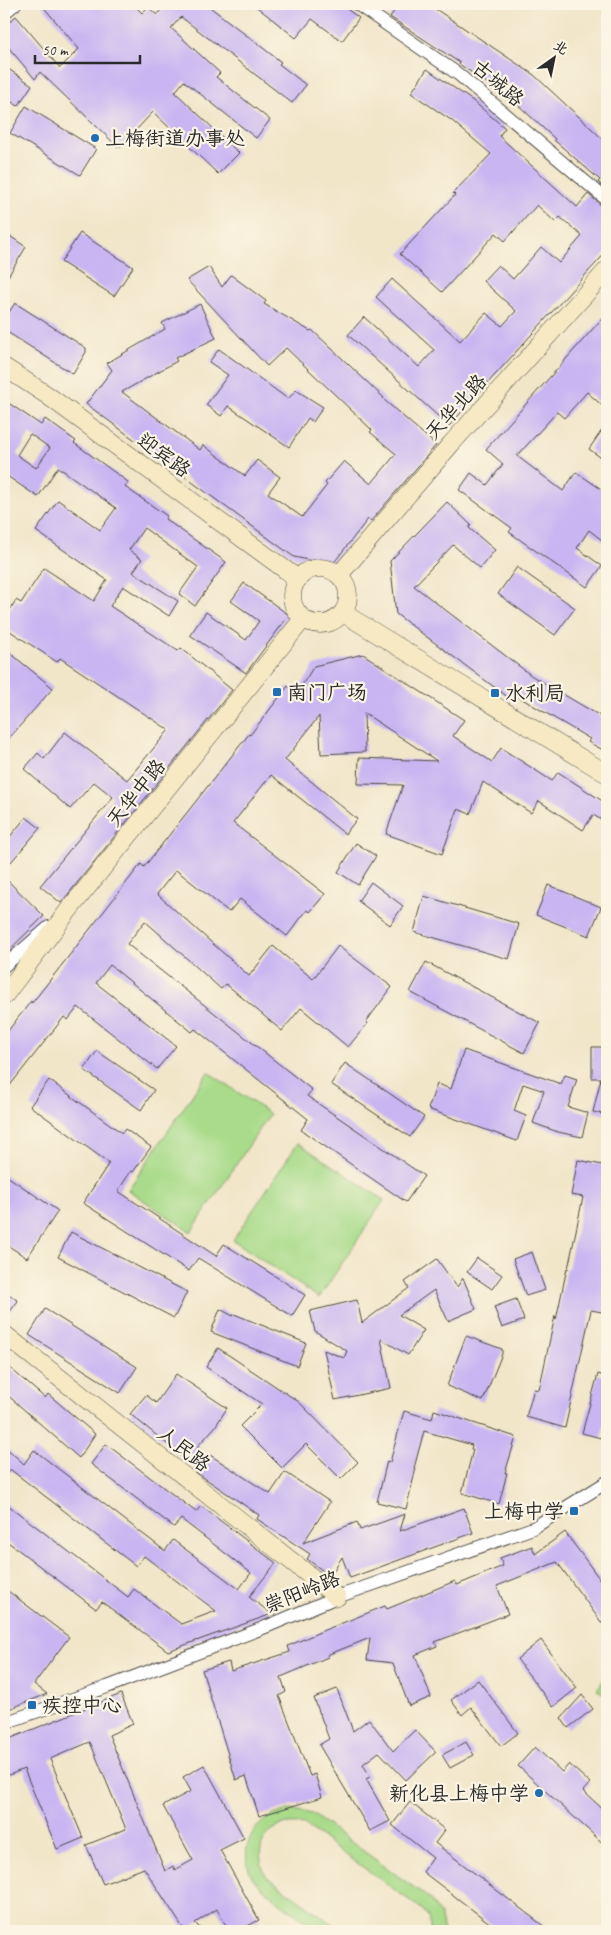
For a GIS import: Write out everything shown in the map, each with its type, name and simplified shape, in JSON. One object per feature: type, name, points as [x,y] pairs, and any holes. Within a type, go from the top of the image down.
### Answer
[{"type":"street","points":[[4,12],[15,4]]},
{"type":"street","name":"古城路","points":[[357,4],[458,74],[607,200]]},
{"type":"street","name":"天华北路","points":[[339,576],[451,444],[607,270]]},
{"type":"street","name":"迎宾路","points":[[4,367],[54,401],[298,579]]},
{"type":"street","points":[[317,568],[326,568],[339,576],[347,586],[349,596],[343,613],[336,620],[327,624],[318,624],[303,619],[295,610],[292,601],[292,592],[298,579],[308,570],[317,568]]},
{"type":"street","points":[[343,613],[607,774]]},
{"type":"street","name":"天华中路","points":[[4,996],[68,911],[303,619]]},
{"type":"street","points":[[4,966],[68,911]]},
{"type":"street","name":"人民路","points":[[4,1334],[337,1597]]},
{"type":"street","name":"崇阳岭路","points":[[4,1722],[107,1687],[263,1628],[337,1597],[533,1528],[607,1482]]},
{"type":"green space","points":[[208,1072],[270,1114],[191,1232],[128,1190]]},
{"type":"green space","points":[[298,1143],[384,1200],[319,1298],[233,1240]]},
{"type":"green space","points":[[607,1676],[607,1697],[597,1689]]},
{"type":"green space","points":[[294,1810],[312,1814],[430,1899],[440,1914],[444,1931],[431,1931],[428,1917],[423,1910],[304,1825],[292,1824],[273,1830],[266,1837],[262,1845],[260,1855],[262,1866],[267,1877],[343,1931],[322,1931],[274,1898],[253,1878],[246,1854],[248,1843],[253,1832],[270,1817],[281,1812]]},
{"type":"building","points":[[41,4],[133,4],[142,13],[148,7],[157,15],[166,4],[206,4],[281,62],[279,64],[306,85],[292,103],[181,17],[171,28],[220,73],[216,77],[270,120],[256,138],[184,81],[175,92],[239,153],[218,174],[153,112],[119,148],[40,72],[35,79],[4,42],[4,27],[16,16],[60,68],[79,49]]},
{"type":"building","points":[[253,4],[340,4],[359,18],[342,41],[312,19],[296,38]]},
{"type":"building","points":[[399,4],[428,4],[534,75],[607,143],[607,190],[598,182],[600,180],[554,140],[504,92],[503,94],[390,17]]},
{"type":"building","points":[[4,66],[32,85],[18,106],[4,97]]},
{"type":"building","points":[[427,69],[473,101],[505,128],[499,136],[577,207],[588,194],[607,208],[607,251],[449,426],[348,335],[364,317],[419,367],[434,350],[376,297],[392,279],[460,341],[486,313],[502,326],[516,311],[483,281],[498,265],[513,279],[541,247],[559,263],[582,236],[560,217],[555,222],[537,205],[505,241],[496,233],[442,292],[400,254],[455,195],[453,193],[491,154],[451,120],[411,93]]},
{"type":"building","points":[[26,106],[96,149],[80,175],[10,133]]},
{"type":"building","points":[[4,232],[26,247],[4,283]]},
{"type":"building","points":[[80,233],[133,267],[114,296],[61,262]]},
{"type":"building","points":[[209,267],[222,287],[231,275],[266,301],[264,304],[310,331],[312,330],[383,399],[436,445],[371,521],[368,519],[332,565],[294,557],[86,404],[112,370],[107,363],[165,329],[162,323],[200,304],[216,338],[175,358],[177,361],[122,392],[200,450],[203,445],[245,476],[257,460],[280,477],[268,493],[302,517],[327,485],[325,483],[344,461],[371,484],[396,454],[370,432],[372,430],[286,348],[267,366],[187,280]]},
{"type":"building","points":[[15,303],[86,348],[86,352],[73,374],[4,330],[4,320]]},
{"type":"building","points":[[607,313],[607,364],[603,369],[607,373],[607,410],[587,392],[564,418],[557,412],[517,456],[563,491],[576,472],[607,493],[607,544],[589,530],[577,548],[602,566],[587,587],[509,532],[512,528],[459,490],[471,473],[487,485],[503,464],[486,449]]},
{"type":"building","points":[[219,349],[288,399],[296,390],[323,407],[313,422],[308,418],[289,447],[228,406],[221,416],[206,405],[228,375],[209,362]]},
{"type":"building","points":[[4,400],[41,425],[45,419],[76,441],[74,443],[128,482],[125,487],[167,516],[165,519],[226,562],[195,606],[179,594],[198,567],[144,528],[129,550],[142,559],[133,572],[178,601],[169,616],[123,586],[110,606],[178,651],[181,648],[232,690],[61,903],[40,886],[113,797],[94,782],[70,809],[24,769],[38,753],[44,759],[65,732],[127,780],[169,730],[60,658],[57,662],[4,627],[4,619],[16,600],[21,603],[44,568],[94,601],[107,580],[36,531],[58,500],[100,530],[116,508],[58,467],[38,497],[4,474]],"holes":[[[30,434],[50,448],[36,468],[17,455]]]},
{"type":"building","points":[[607,423],[607,462],[589,449]]},
{"type":"building","points":[[447,502],[471,525],[469,528],[495,550],[480,568],[453,545],[414,586],[532,676],[607,720],[607,752],[588,742],[590,739],[517,696],[513,701],[396,614],[390,561]]},
{"type":"building","points":[[517,567],[575,608],[555,635],[498,594]]},
{"type":"building","points":[[244,583],[289,615],[246,673],[190,635],[206,612],[246,640],[259,621],[231,601]]},
{"type":"building","points":[[4,648],[53,688],[4,744]]},
{"type":"building","points":[[363,654],[464,720],[453,736],[492,762],[501,748],[552,781],[558,772],[607,804],[607,823],[593,815],[583,830],[539,801],[531,813],[483,782],[470,814],[458,809],[442,854],[386,834],[403,785],[358,784],[359,758],[437,761],[364,713],[365,752],[321,754],[319,716],[285,760],[357,819],[345,834],[271,775],[233,823],[325,894],[310,912],[307,910],[287,936],[240,899],[229,912],[176,870],[157,894],[249,976],[273,946],[313,979],[338,946],[392,987],[366,1022],[368,1023],[348,1047],[301,1008],[282,1031],[226,984],[221,989],[145,921],[127,944],[312,1090],[307,1096],[424,1176],[406,1202],[301,1130],[308,1119],[195,1029],[192,1032],[110,965],[96,983],[176,1046],[157,1069],[78,1007],[68,1020],[64,1017],[4,1093],[4,1036],[141,864],[144,867],[288,686],[297,693],[314,666]]},
{"type":"building","points":[[26,817],[40,828],[11,862],[4,856],[4,844]]},
{"type":"building","points":[[356,843],[376,856],[358,885],[338,872]]},
{"type":"building","points":[[4,877],[44,916],[4,955]]},
{"type":"building","points":[[371,882],[403,906],[390,925],[358,901]]},
{"type":"building","points":[[548,885],[601,907],[589,936],[536,915]]},
{"type":"building","points":[[424,896],[519,924],[509,959],[414,932]]},
{"type":"building","points":[[426,962],[540,1023],[524,1053],[410,992]]},
{"type":"building","points":[[592,1047],[607,1047],[607,1115],[593,1112],[601,1078],[592,1078]]},
{"type":"building","points":[[464,1050],[561,1084],[565,1075],[577,1079],[568,1107],[588,1113],[582,1137],[558,1132],[533,1123],[544,1091],[523,1084],[514,1111],[526,1116],[517,1141],[428,1109],[437,1084],[451,1089]]},
{"type":"building","points":[[97,1051],[154,1090],[141,1110],[84,1070]]},
{"type":"building","points":[[345,1063],[424,1117],[410,1137],[331,1084]]},
{"type":"building","points":[[49,1080],[122,1133],[125,1129],[151,1147],[133,1172],[131,1171],[118,1191],[216,1256],[224,1244],[305,1295],[292,1316],[198,1258],[189,1271],[83,1203],[109,1163],[30,1106]]},
{"type":"building","points":[[578,1160],[607,1166],[607,1313],[591,1310],[565,1428],[526,1417],[534,1389],[539,1390],[583,1197],[571,1195]]},
{"type":"building","points":[[4,1174],[58,1211],[27,1258],[4,1243]]},
{"type":"building","points":[[71,1232],[187,1292],[174,1318],[58,1257]]},
{"type":"building","points":[[532,1252],[545,1290],[526,1296],[513,1259]]},
{"type":"building","points":[[477,1258],[502,1275],[492,1289],[467,1272]]},
{"type":"building","points":[[437,1259],[457,1287],[463,1278],[476,1309],[448,1321],[434,1290],[399,1315],[424,1330],[408,1355],[381,1339],[391,1388],[335,1400],[324,1350],[344,1358],[347,1351],[315,1331],[310,1311],[357,1300],[362,1323],[409,1288],[405,1282]]},
{"type":"building","points":[[4,1290],[18,1301],[4,1319]]},
{"type":"building","points":[[516,1299],[524,1320],[502,1328],[494,1307]]},
{"type":"building","points":[[45,1309],[137,1367],[120,1393],[29,1335]]},
{"type":"building","points":[[220,1309],[233,1316],[234,1314],[306,1343],[297,1366],[211,1332]]},
{"type":"building","points":[[466,1336],[502,1349],[502,1354],[483,1401],[447,1386]]},
{"type":"building","points":[[218,1348],[299,1402],[358,1462],[341,1479],[306,1444],[282,1468],[240,1426],[262,1404],[206,1367]]},
{"type":"building","points":[[4,1363],[45,1398],[48,1394],[95,1434],[79,1458],[4,1392]]},
{"type":"building","points":[[176,1374],[227,1408],[215,1427],[197,1447],[200,1449],[191,1463],[130,1414],[146,1395],[156,1403]]},
{"type":"building","points":[[598,1374],[607,1377],[607,1417],[601,1438],[582,1433]]},
{"type":"building","points":[[434,1410],[516,1437],[505,1473],[507,1473],[499,1504],[462,1493],[473,1450],[471,1449],[472,1445],[424,1431],[406,1509],[377,1502],[387,1461],[390,1462],[404,1411],[432,1419]]},
{"type":"building","points":[[106,1444],[196,1512],[201,1506],[276,1563],[249,1597],[272,1614],[168,1651],[102,1602],[96,1609],[4,1539],[4,1502],[128,1597],[134,1589],[181,1624],[216,1611],[144,1556],[136,1566],[11,1470],[4,1478],[4,1446],[24,1464],[34,1450],[165,1551],[173,1540],[239,1589],[251,1573],[181,1519],[174,1527],[91,1464]]},
{"type":"building","points":[[210,1455],[270,1494],[285,1472],[330,1502],[303,1543],[357,1522],[360,1530],[405,1514],[400,1531],[464,1508],[473,1533],[350,1578],[342,1557],[330,1576],[307,1559],[310,1554],[257,1519],[259,1515],[194,1471]]},
{"type":"building","points":[[565,1532],[607,1589],[607,1630],[557,1562],[497,1586],[508,1614],[435,1642],[437,1646],[415,1655],[431,1697],[409,1706],[393,1663],[367,1660],[370,1638],[327,1655],[328,1657],[281,1677],[286,1692],[279,1696],[310,1776],[315,1774],[322,1797],[259,1816],[246,1776],[236,1780],[202,1670],[229,1662],[231,1671],[290,1652],[288,1646],[322,1631],[385,1606],[387,1609],[455,1581],[457,1585],[503,1566],[500,1558],[532,1546],[535,1554]]},
{"type":"building","points":[[4,1588],[69,1637],[34,1684],[47,1694],[4,1711]]},
{"type":"building","points":[[541,1640],[577,1688],[553,1707],[517,1659]]},
{"type":"building","points":[[478,1680],[518,1733],[501,1746],[471,1707],[462,1715],[451,1700]]},
{"type":"building","points":[[337,1689],[353,1731],[369,1719],[393,1751],[415,1730],[436,1752],[406,1780],[379,1752],[363,1764],[370,1777],[366,1779],[390,1821],[370,1831],[319,1745],[329,1739],[314,1698]]},
{"type":"building","points":[[121,1694],[133,1724],[109,1735],[165,1871],[173,1866],[175,1870],[193,1860],[163,1806],[191,1791],[183,1777],[204,1765],[244,1838],[220,1850],[259,1920],[238,1931],[229,1931],[217,1909],[195,1923],[203,1931],[185,1931],[144,1868],[103,1884],[86,1845],[126,1829],[90,1742],[50,1759],[83,1838],[57,1849],[24,1769],[4,1777],[4,1741]]},
{"type":"building","points":[[582,1695],[593,1709],[568,1728],[561,1718]]},
{"type":"building","points":[[466,1742],[474,1755],[450,1768],[442,1755]]},
{"type":"building","points":[[535,1747],[562,1772],[569,1764],[590,1783],[583,1791],[607,1813],[607,1847],[518,1766]]},
{"type":"building","points":[[410,1802],[445,1830],[435,1843],[550,1931],[500,1931],[423,1872],[433,1858],[392,1825]]},
{"type":"place","name":"上梅街道办事处","points":[[95,138]]},
{"type":"place","name":"南门广场","points":[[277,692]]},
{"type":"place","name":"水利局","points":[[495,693]]},
{"type":"place","name":"上梅中学","points":[[574,1511]]},
{"type":"place","name":"疾控中心","points":[[32,1705]]},
{"type":"place","name":"新化县上梅中学","points":[[539,1793]]}]
